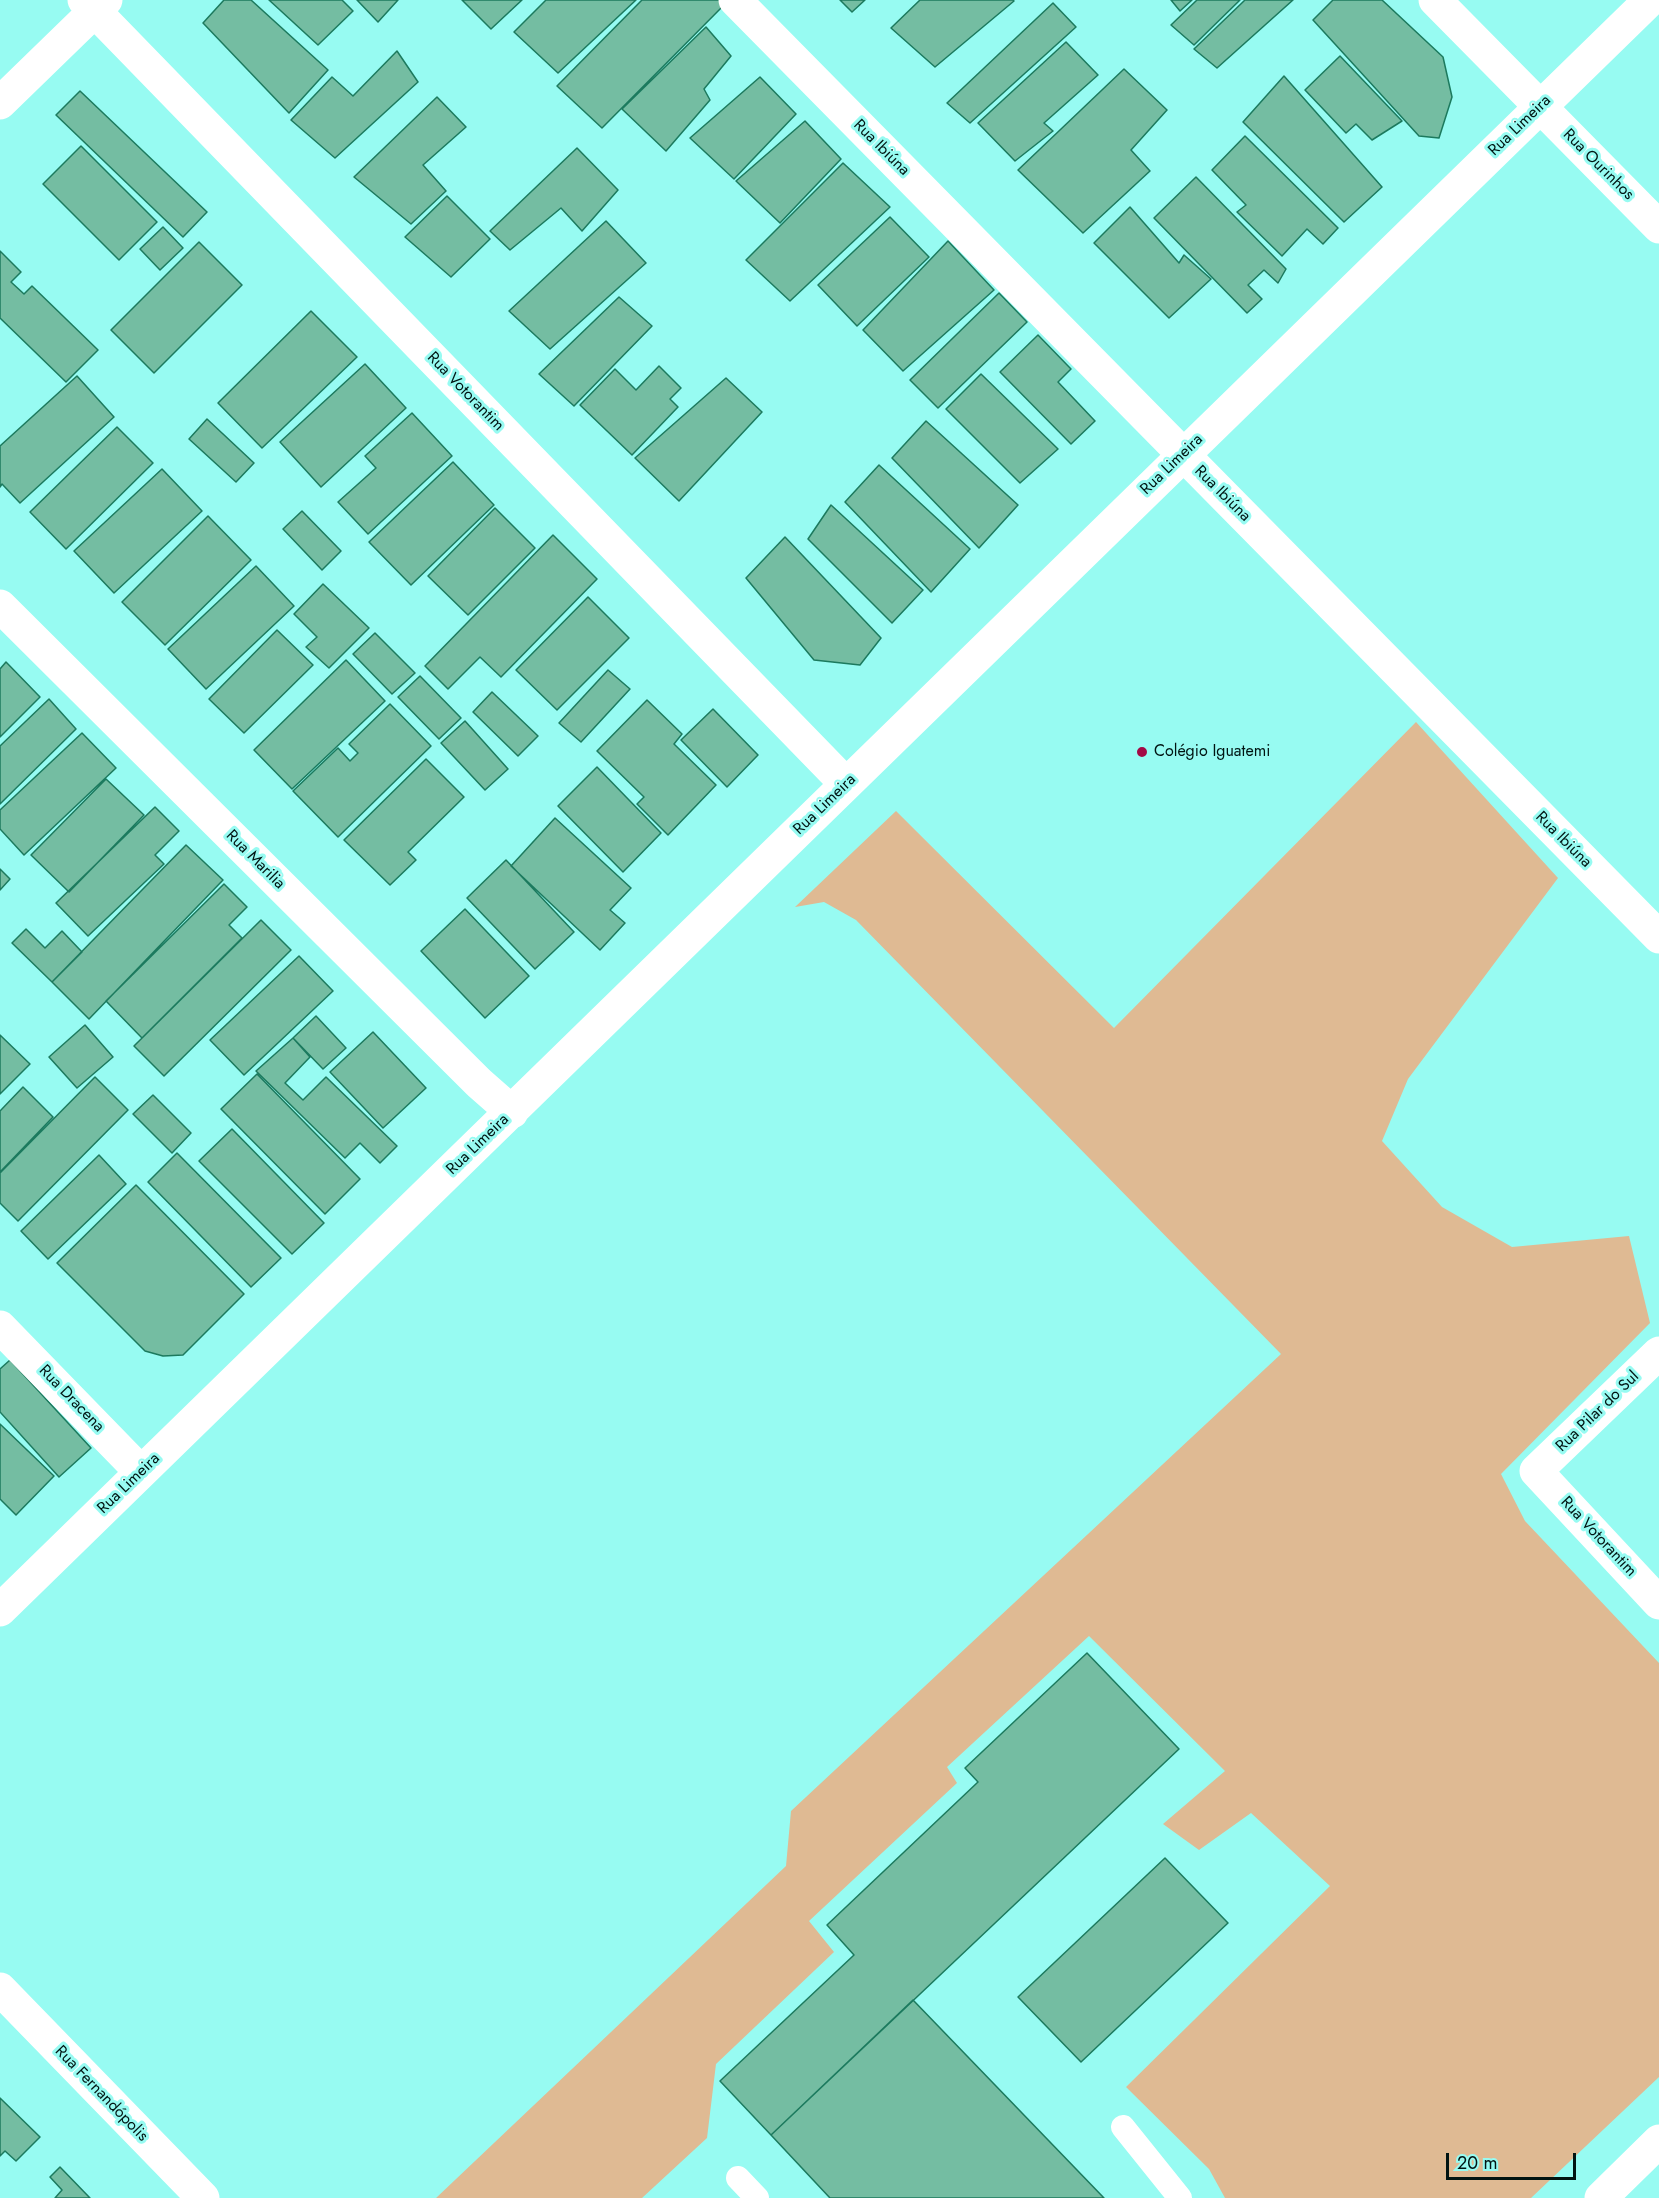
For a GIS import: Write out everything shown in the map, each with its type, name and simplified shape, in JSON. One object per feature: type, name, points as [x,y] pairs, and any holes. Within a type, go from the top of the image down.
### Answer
[{"type":"street","name":"Rua Ibiúna","points":[[735,0],[1659,937]]},
{"type":"street","name":"Rua Ourinhos","points":[[1435,0],[1659,227]]},
{"type":"street","name":"Rua Limeira","points":[[0,1610],[1650,0]]},
{"type":"street","points":[[0,103],[95,4]]},
{"type":"street","name":"Rua Votorantim","points":[[95,4],[846,784]]},
{"type":"street","name":"Rua Marilia","points":[[0,606],[470,1075],[512,1112]]},
{"type":"street","name":"Rua Dracena","points":[[0,1327],[141,1472]]},
{"type":"street","name":"Rua Pilar do Sul","points":[[1536,1471],[1659,1353]]},
{"type":"street","name":"Rua Votorantim","points":[[1536,1471],[1659,1603]]},
{"type":"street","name":"Rua Fernandópolis","points":[[0,1989],[203,2198]]},
{"type":"street","points":[[1601,2198],[1659,2141]]},
{"type":"lane","points":[[1123,2127],[1180,2198]]},
{"type":"lane","points":[[738,2178],[757,2198]]},
{"type":"shaded area","points":[[1416,722],[1558,878],[1408,1079],[1382,1141],[1442,1207],[1512,1247],[1629,1236],[1650,1323],[1501,1474],[1525,1521],[1659,1663],[1659,2077],[1531,2198],[1225,2198],[1209,2169],[1126,2087],[1330,1886],[1251,1813],[1199,1850],[1163,1824],[1225,1771],[1089,1636],[947,1767],[957,1783],[809,1921],[834,1952],[716,2064],[707,2138],[642,2198],[436,2198],[786,1866],[791,1811],[1281,1354],[856,920],[824,902],[795,907],[896,811],[1114,1028]]},
{"type":"building","points":[[224,0],[251,0],[328,70],[289,113],[203,23]]},
{"type":"building","points":[[269,0],[342,0],[353,11],[318,45]]},
{"type":"building","points":[[357,0],[398,0],[378,22]]},
{"type":"building","points":[[462,0],[522,0],[491,29]]},
{"type":"building","points":[[546,0],[636,0],[558,73],[514,32]]},
{"type":"building","points":[[642,0],[721,0],[725,4],[602,128],[557,86]]},
{"type":"building","points":[[840,0],[865,0],[852,12]]},
{"type":"building","points":[[920,0],[1014,1],[935,67],[891,28]]},
{"type":"building","points":[[1171,0],[1192,0],[1180,11]]},
{"type":"building","points":[[1197,0],[1240,0],[1194,45],[1171,25]]},
{"type":"building","points":[[1245,0],[1293,0],[1217,68],[1194,49]]},
{"type":"building","points":[[1333,0],[1382,0],[1443,57],[1452,97],[1439,138],[1419,136],[1313,20]]},
{"type":"building","points":[[1053,3],[1076,27],[970,123],[947,103]]},
{"type":"building","points":[[706,27],[731,56],[704,89],[710,100],[666,151],[622,109]]},
{"type":"building","points":[[1066,42],[1098,75],[1044,123],[1053,131],[1015,161],[978,123]]},
{"type":"building","points":[[397,51],[418,82],[335,158],[291,120],[332,77],[353,96]]},
{"type":"building","points":[[1340,56],[1402,121],[1372,140],[1356,124],[1346,133],[1305,90]]},
{"type":"building","points":[[1124,69],[1167,110],[1131,150],[1150,171],[1083,233],[1018,170]]},
{"type":"building","points":[[1284,76],[1382,187],[1344,222],[1243,122]]},
{"type":"building","points":[[760,77],[796,114],[734,179],[690,138]]},
{"type":"building","points":[[80,91],[207,212],[183,237],[56,115]]},
{"type":"building","points":[[437,97],[466,127],[423,165],[446,191],[411,224],[354,177]]},
{"type":"building","points":[[805,121],[841,159],[780,223],[736,181]]},
{"type":"building","points":[[1245,136],[1338,228],[1323,244],[1307,229],[1282,256],[1237,212],[1246,205],[1212,170]]},
{"type":"building","points":[[81,146],[157,222],[119,260],[43,184]]},
{"type":"building","points":[[577,148],[618,190],[582,231],[561,208],[510,250],[490,231]]},
{"type":"building","points":[[843,163],[890,207],[790,301],[746,260]]},
{"type":"building","points":[[1196,177],[1286,269],[1278,283],[1264,270],[1248,285],[1262,299],[1247,313],[1154,218]]},
{"type":"building","points":[[447,196],[490,239],[451,277],[405,237]]},
{"type":"building","points":[[1130,207],[1179,263],[1184,255],[1211,279],[1169,318],[1094,243]]},
{"type":"building","points":[[890,217],[929,257],[857,326],[818,285]]},
{"type":"building","points":[[606,221],[646,263],[550,349],[509,311]]},
{"type":"building","points":[[163,227],[183,248],[160,270],[140,249]]},
{"type":"building","points":[[948,241],[994,290],[903,371],[863,330]]},
{"type":"building","points":[[199,242],[242,285],[154,373],[111,330]]},
{"type":"building","points":[[0,251],[21,272],[11,282],[24,294],[32,286],[98,350],[66,382],[0,318]]},
{"type":"building","points":[[999,293],[1027,322],[938,408],[910,380]]},
{"type":"building","points":[[619,297],[652,326],[574,406],[539,374]]},
{"type":"building","points":[[311,311],[357,357],[262,448],[218,403]]},
{"type":"building","points":[[1038,335],[1071,369],[1058,382],[1095,421],[1071,444],[1000,372]]},
{"type":"building","points":[[365,364],[406,408],[321,487],[280,442]]},
{"type":"building","points":[[659,366],[681,388],[670,399],[678,407],[632,455],[580,405],[615,369],[636,390]]},
{"type":"building","points":[[981,374],[1058,449],[1020,483],[946,409]]},
{"type":"building","points":[[77,376],[114,417],[20,503],[2,484],[0,487],[0,446]]},
{"type":"building","points":[[726,378],[762,412],[679,501],[635,458]]},
{"type":"building","points":[[412,413],[452,456],[368,534],[338,502],[376,468],[365,456]]},
{"type":"building","points":[[207,419],[254,463],[236,482],[189,439]]},
{"type":"building","points":[[926,421],[1018,505],[979,548],[892,458]]},
{"type":"building","points":[[117,427],[153,463],[66,549],[30,512]]},
{"type":"building","points":[[453,462],[494,505],[411,585],[369,542]]},
{"type":"building","points":[[879,465],[970,549],[931,592],[845,502]]},
{"type":"building","points":[[162,469],[202,511],[114,593],[74,551]]},
{"type":"building","points":[[831,505],[923,590],[892,623],[808,539]]},
{"type":"building","points":[[495,508],[535,548],[468,615],[428,576]]},
{"type":"building","points":[[302,511],[341,551],[322,570],[283,529]]},
{"type":"building","points":[[208,516],[251,560],[165,645],[122,602]]},
{"type":"building","points":[[553,535],[597,579],[501,677],[480,657],[448,689],[425,666]]},
{"type":"building","points":[[785,537],[881,638],[860,665],[814,660],[746,578]]},
{"type":"building","points":[[256,566],[294,606],[206,689],[168,649]]},
{"type":"building","points":[[323,584],[369,628],[329,668],[306,647],[317,637],[294,614]]},
{"type":"building","points":[[588,597],[629,638],[557,710],[516,670]]},
{"type":"building","points":[[277,630],[313,665],[244,733],[209,699]]},
{"type":"building","points":[[375,633],[415,673],[392,694],[353,654]]},
{"type":"building","points":[[346,660],[385,701],[292,789],[254,750]]},
{"type":"building","points":[[6,662],[40,697],[0,737],[0,669]]},
{"type":"building","points":[[608,670],[630,689],[581,742],[559,723]]},
{"type":"building","points":[[420,676],[461,718],[439,739],[398,697]]},
{"type":"building","points":[[492,692],[538,736],[518,756],[473,712]]},
{"type":"building","points":[[49,699],[76,729],[0,804],[0,746]]},
{"type":"building","points":[[647,700],[682,734],[674,744],[716,785],[668,835],[637,804],[644,797],[597,751]]},
{"type":"building","points":[[390,704],[431,746],[338,837],[293,791],[338,748],[350,761],[358,753],[349,744]]},
{"type":"building","points":[[713,709],[758,755],[727,787],[681,740]]},
{"type":"building","points":[[465,721],[508,769],[485,790],[441,743]]},
{"type":"building","points":[[82,733],[116,768],[24,855],[0,829],[0,810]]},
{"type":"building","points":[[426,759],[464,797],[408,852],[416,860],[390,885],[344,840]]},
{"type":"building","points":[[597,767],[661,833],[623,872],[558,806]]},
{"type":"building","points":[[106,779],[144,815],[69,892],[31,855]]},
{"type":"building","points":[[155,807],[179,831],[155,855],[164,864],[88,936],[56,903]]},
{"type":"building","points":[[555,818],[631,888],[610,910],[625,923],[600,950],[511,866]]},
{"type":"building","points":[[186,845],[223,880],[89,1019],[52,982]]},
{"type":"building","points":[[506,860],[574,932],[535,969],[467,898]]},
{"type":"building","points":[[0,869],[10,879],[0,890]]},
{"type":"building","points":[[224,884],[247,907],[229,925],[242,938],[142,1038],[106,1001]]},
{"type":"building","points":[[465,909],[529,976],[485,1018],[421,951]]},
{"type":"building","points":[[261,920],[291,950],[164,1076],[134,1046]]},
{"type":"building","points":[[26,929],[45,948],[62,931],[82,952],[52,982],[12,943]]},
{"type":"building","points":[[299,956],[333,991],[244,1075],[210,1040]]},
{"type":"building","points":[[316,1016],[346,1048],[323,1069],[293,1038]]},
{"type":"building","points":[[85,1025],[113,1057],[77,1088],[49,1057]]},
{"type":"building","points":[[373,1032],[426,1088],[383,1128],[330,1072]]},
{"type":"building","points":[[0,1035],[30,1064],[0,1094]]},
{"type":"building","points":[[293,1038],[310,1057],[285,1083],[303,1100],[326,1077],[397,1146],[380,1163],[360,1143],[345,1158],[256,1071]]},
{"type":"building","points":[[257,1074],[360,1179],[325,1214],[221,1109]]},
{"type":"building","points":[[95,1077],[128,1110],[18,1221],[0,1203],[0,1173]]},
{"type":"building","points":[[23,1087],[53,1117],[0,1172],[0,1111]]},
{"type":"building","points":[[153,1095],[191,1133],[172,1153],[133,1114]]},
{"type":"building","points":[[232,1129],[324,1223],[292,1254],[199,1161]]},
{"type":"building","points":[[177,1153],[281,1258],[251,1287],[148,1182]]},
{"type":"building","points":[[99,1155],[126,1184],[48,1259],[21,1231]]},
{"type":"building","points":[[136,1185],[244,1294],[183,1355],[163,1356],[145,1351],[57,1263]]},
{"type":"building","points":[[10,1360],[91,1448],[59,1477],[0,1412],[0,1369]]},
{"type":"building","points":[[0,1424],[54,1476],[16,1515],[0,1499]]},
{"type":"building","points":[[1087,1653],[1179,1749],[771,2135],[720,2081],[854,1955],[827,1925],[978,1782],[965,1768]]},
{"type":"building","points":[[1165,1858],[1228,1923],[1081,2062],[1018,1997]]},
{"type":"building","points":[[913,2000],[1104,2198],[830,2198],[771,2135]]},
{"type":"building","points":[[0,2098],[40,2137],[16,2161],[5,2151],[0,2156]]},
{"type":"building","points":[[60,2167],[90,2198],[55,2198],[62,2190],[50,2177]]},
{"type":"place","name":"Colégio Iguatemi","points":[[1142,752]]}]
